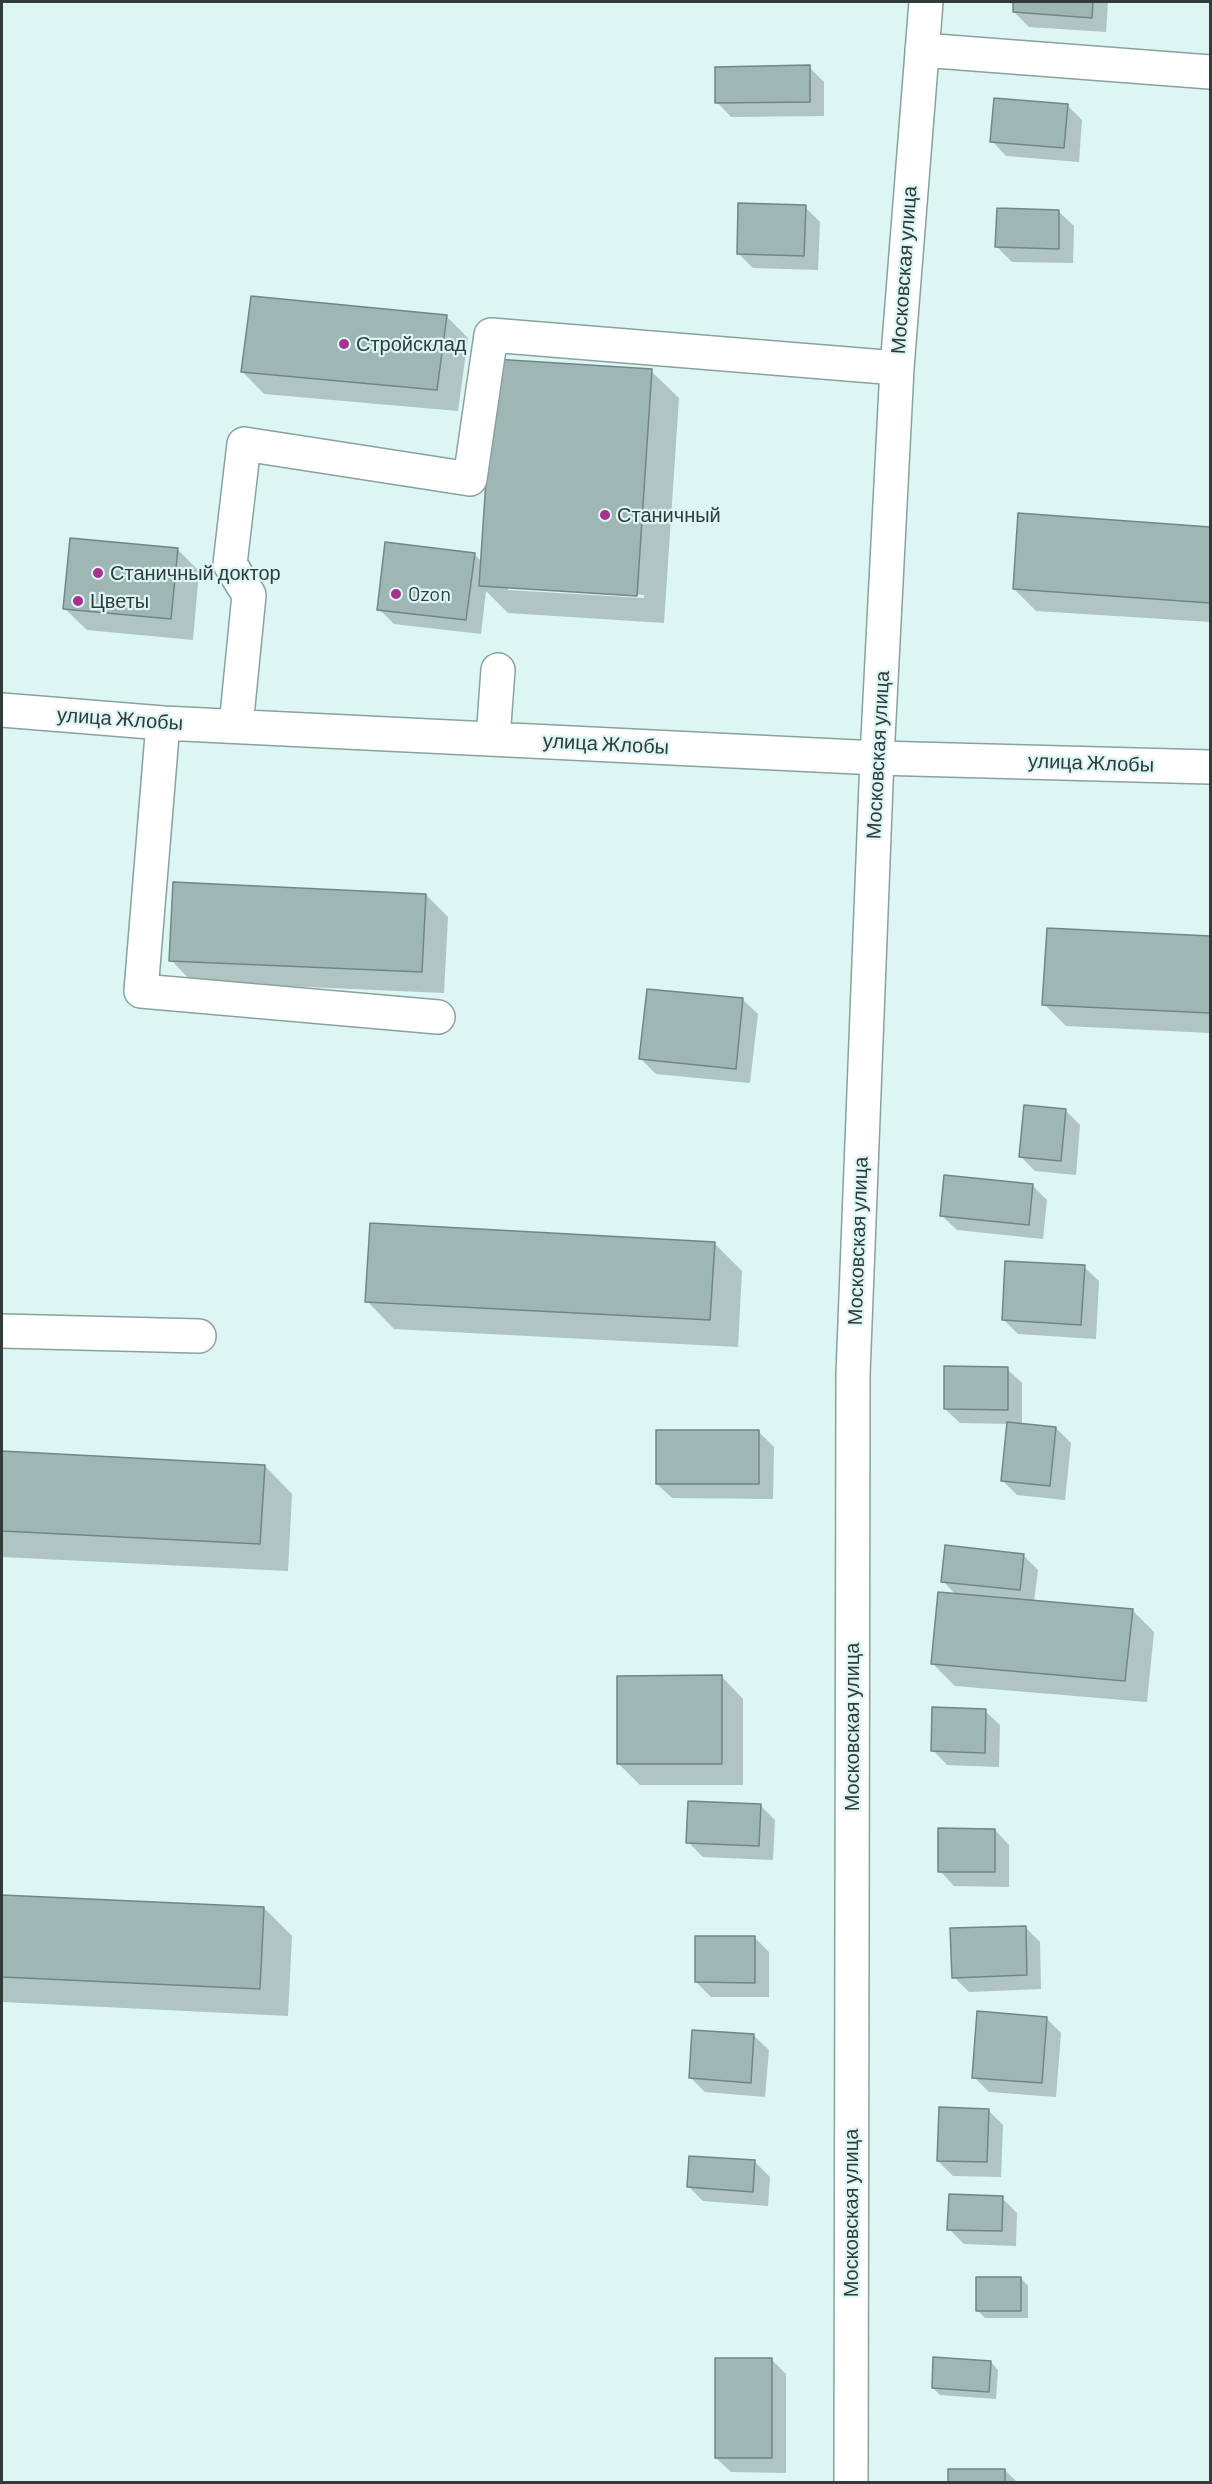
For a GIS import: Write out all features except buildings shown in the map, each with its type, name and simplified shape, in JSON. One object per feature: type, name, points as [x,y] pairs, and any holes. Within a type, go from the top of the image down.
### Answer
[{"type":"street","name":"Московская улица","points":[[851,2482],[853,1374],[878,758],[897,368],[926,2]]},
{"type":"street","points":[[922,50],[1210,72]]},
{"type":"street","points":[[236,726],[249,596],[230,564],[244,444],[470,479],[490,335],[897,368]]},
{"type":"street","points":[[493,738],[498,670]]},
{"type":"street","name":"улица Жлобы","points":[[2,710],[163,723],[878,758],[1210,767]]},
{"type":"street","points":[[163,723],[141,991],[438,1017]]},
{"type":"street","points":[[2,1331],[199,1336]]},
{"type":"place","name":"Стройсклад","points":[[344,344]]},
{"type":"place","name":"Станичный","points":[[605,515]]},
{"type":"place","name":"Станичный доктор","points":[[98,573]]},
{"type":"place","name":"Ozon","points":[[396,594]]},
{"type":"place","name":"Цветы","points":[[78,601]]}]
